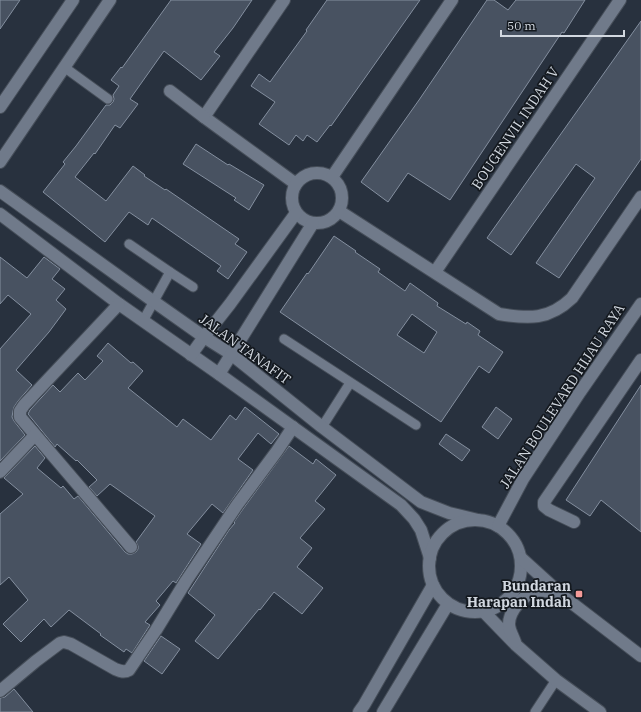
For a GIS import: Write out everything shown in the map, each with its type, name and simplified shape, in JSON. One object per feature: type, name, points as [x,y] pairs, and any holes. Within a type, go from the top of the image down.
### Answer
[{"type":"street","points":[[0,107],[73,0]]},
{"type":"street","points":[[0,162],[110,0]]},
{"type":"street","points":[[204,117],[284,0]]},
{"type":"street","points":[[332,177],[452,0]]},
{"type":"street","name":"BOUGENVIL INDAH V","points":[[435,272],[620,0]]},
{"type":"street","points":[[170,91],[296,184]]},
{"type":"street","points":[[312,173],[322,173],[332,177],[338,183],[342,192],[342,202],[339,211],[332,218],[323,223],[313,223],[304,220],[296,213],[292,203],[292,193],[296,184],[303,176],[312,173]]},
{"type":"street","name":"JALAN TANAFIT","points":[[0,191],[204,337],[231,354],[421,502],[449,513],[478,520]]},
{"type":"street","points":[[339,211],[499,314],[525,318],[557,310],[572,298],[641,197]]},
{"type":"street","points":[[191,355],[296,213]]},
{"type":"street","points":[[0,214],[119,304],[401,505],[414,519],[421,530],[430,558]]},
{"type":"street","points":[[219,374],[313,223]]},
{"type":"street","points":[[68,265],[80,248]]},
{"type":"street","points":[[119,304],[24,405],[20,411],[20,417],[131,548]]},
{"type":"street","name":"JALAN BOULEVARD HIJAU RAYA","points":[[498,526],[523,479],[580,392],[641,304]]},
{"type":"street","points":[[574,522],[549,510],[544,506],[544,502],[641,360]]},
{"type":"street","points":[[0,691],[36,660],[64,642],[71,644],[115,669],[122,672],[129,670],[237,505],[293,428]]},
{"type":"street","points":[[0,472],[35,434]]},
{"type":"street","points":[[478,520],[498,526],[513,539],[521,558],[521,568],[520,578],[516,588],[503,604],[494,609],[475,613],[457,609],[448,604],[439,596],[432,585],[429,572],[432,549],[443,533],[459,523],[478,520]]},
{"type":"street","points":[[521,558],[564,597],[641,656]]},
{"type":"street","points":[[359,712],[432,585]]},
{"type":"street","points":[[516,645],[510,630],[509,622],[512,611],[521,600],[536,591],[548,591],[564,597]]},
{"type":"street","points":[[383,712],[448,604]]},
{"type":"street","points":[[484,612],[516,645],[556,680],[600,712]]},
{"type":"lane","points":[[64,67],[108,99]]},
{"type":"lane","points":[[129,244],[193,287]]},
{"type":"lane","points":[[143,321],[170,272]]},
{"type":"lane","points":[[284,339],[416,425]]},
{"type":"lane","points":[[322,426],[350,383]]},
{"type":"lane","points":[[535,712],[556,680]]},
{"type":"building","points":[[0,0],[20,0],[0,29]]},
{"type":"building","points":[[171,0],[252,0],[214,52],[220,56],[201,80],[164,51],[130,99],[138,104],[120,128],[115,125],[95,154],[94,153],[75,177],[106,201],[133,166],[145,175],[144,176],[165,190],[166,189],[239,239],[235,244],[247,252],[228,279],[217,271],[221,266],[152,218],[148,225],[129,212],[105,242],[43,192],[65,164],[63,162],[106,105],[110,105],[113,102],[113,95],[119,86],[111,80],[121,67],[122,68]]},
{"type":"building","points":[[327,0],[420,0],[331,126],[330,125],[317,142],[307,135],[303,141],[296,135],[289,145],[259,124],[275,102],[251,86],[259,74],[270,82],[307,31],[306,30]]},
{"type":"building","points":[[487,0],[494,0],[508,10],[516,0],[585,0],[450,200],[408,173],[388,202],[361,182]]},
{"type":"building","points":[[641,21],[641,159],[559,278],[536,263],[595,178],[576,164],[511,255],[487,238]]},
{"type":"building","points":[[196,144],[228,165],[229,164],[264,185],[249,210],[234,200],[236,198],[183,164]]},
{"type":"building","points":[[334,236],[380,269],[378,272],[405,291],[410,283],[438,303],[437,306],[466,324],[467,322],[480,331],[478,335],[503,352],[489,373],[479,366],[441,422],[280,312],[307,273],[308,274]],"holes":[[[412,314],[437,332],[424,353],[397,335]]]},
{"type":"building","points":[[0,257],[27,278],[44,257],[60,269],[52,279],[65,289],[56,300],[66,309],[49,332],[16,370],[32,385],[14,407],[12,417],[25,435],[0,461],[0,349],[31,314],[8,295],[0,304]]},
{"type":"building","points":[[108,343],[131,363],[133,362],[143,371],[128,388],[177,427],[183,419],[211,440],[230,415],[236,420],[245,407],[279,434],[271,444],[258,433],[238,459],[253,470],[223,513],[212,504],[187,534],[201,544],[176,583],[173,581],[156,601],[160,605],[145,622],[150,625],[132,653],[126,649],[124,652],[69,610],[51,627],[44,619],[21,642],[3,624],[28,600],[9,577],[0,585],[0,514],[23,494],[4,478],[35,446],[45,458],[37,468],[61,488],[63,486],[74,499],[78,496],[128,554],[136,552],[138,546],[136,542],[155,516],[110,484],[97,496],[89,487],[97,480],[77,460],[76,461],[57,444],[55,447],[28,414],[53,385],[60,392],[78,373],[85,380],[103,361],[97,356]]},
{"type":"building","points":[[641,385],[641,532],[601,500],[590,516],[566,500]]},
{"type":"building","points":[[496,407],[512,419],[498,439],[482,427]]},
{"type":"building","points":[[446,434],[470,450],[462,461],[439,444]]},
{"type":"building","points":[[289,446],[313,464],[316,459],[336,475],[315,501],[325,509],[300,538],[312,548],[297,567],[323,588],[302,614],[274,592],[218,659],[195,641],[215,615],[188,593],[235,523],[234,522]]},
{"type":"building","points":[[161,636],[180,649],[162,674],[144,661]]},
{"type":"building","points":[[14,689],[33,712],[0,712],[0,698],[5,697]]},
{"type":"place","name":"Bundaran Harapan Indah","points":[[579,594]]}]
